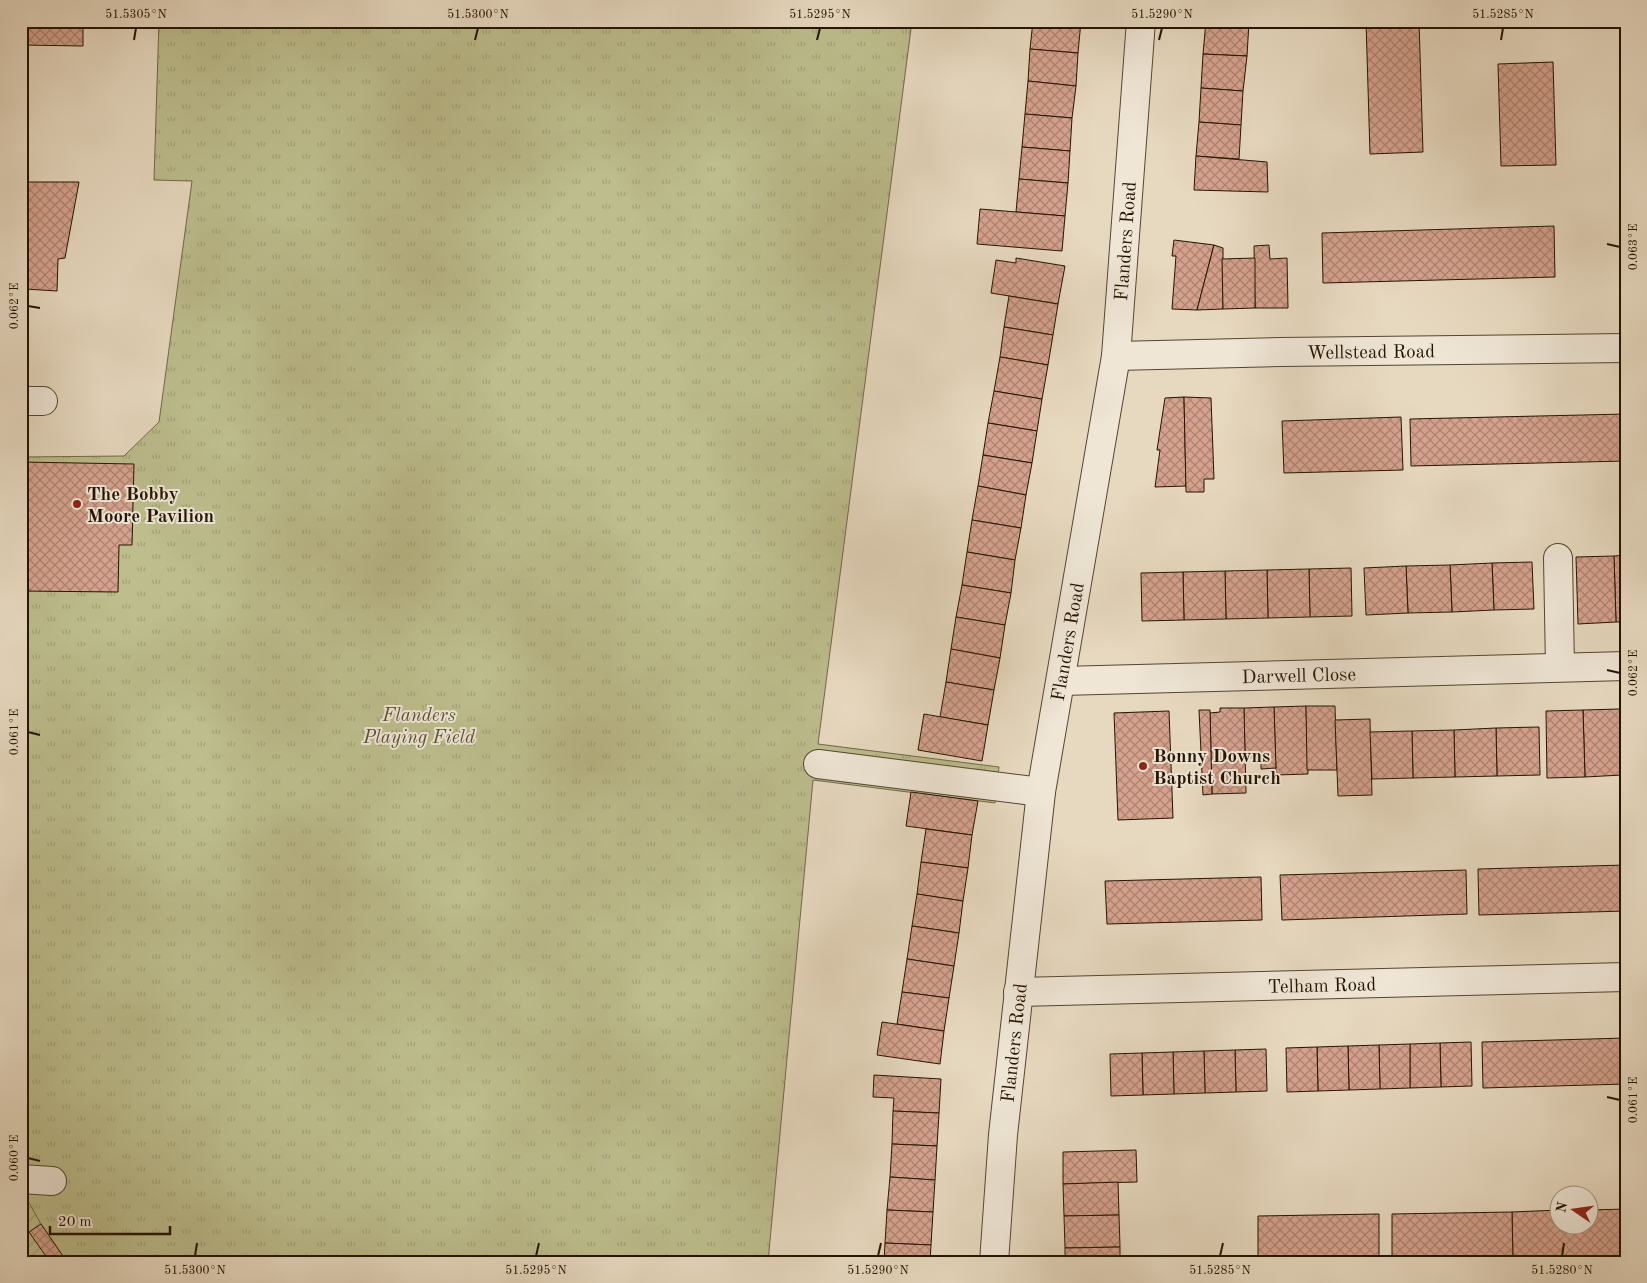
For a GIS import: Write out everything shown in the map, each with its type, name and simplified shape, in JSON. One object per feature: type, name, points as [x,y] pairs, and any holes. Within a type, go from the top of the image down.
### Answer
[{"type":"street","name":"Flanders Road","points":[[994,1262],[1003,1135],[1041,792],[1116,356],[1142,21]]},
{"type":"street","name":"Wellstead Road","points":[[1116,356],[1626,348]]},
{"type":"street","points":[[1548,668],[1558,558]]},
{"type":"street","name":"Darwell Close","points":[[1061,681],[1626,666]]},
{"type":"street","points":[[818,764],[1041,792]]},
{"type":"street","name":"Telham Road","points":[[1018,992],[1626,977]]},
{"type":"street","points":[[21,1179],[52,1181]]},
{"type":"green space","name":"Flanders Playing Field","points":[[159,21],[912,21],[818,744],[999,767],[995,803],[813,780],[768,1262],[21,1262],[21,457],[124,456],[159,422],[192,181],[154,180]]},
{"type":"green space","points":[[21,1194],[24,1194],[41,1224],[67,1262],[21,1262]]},
{"type":"building","points":[[21,21],[83,21],[83,46],[21,45]]},
{"type":"building","points":[[1033,21],[1081,21],[1078,53],[1030,49]]},
{"type":"building","points":[[1206,21],[1249,22],[1247,56],[1203,54]]},
{"type":"building","points":[[1366,21],[1419,21],[1423,152],[1370,154]]},
{"type":"building","points":[[1030,49],[1078,53],[1076,86],[1028,81]]},
{"type":"building","points":[[1203,54],[1247,56],[1243,91],[1201,88]]},
{"type":"building","points":[[1553,62],[1556,165],[1501,166],[1498,64]]},
{"type":"building","points":[[1028,81],[1076,86],[1072,118],[1025,114]]},
{"type":"building","points":[[1201,88],[1243,91],[1241,125],[1199,122]]},
{"type":"building","points":[[1025,114],[1072,118],[1070,151],[1022,147]]},
{"type":"building","points":[[1199,122],[1241,125],[1239,159],[1196,156]]},
{"type":"building","points":[[1022,147],[1070,151],[1068,183],[1019,179]]},
{"type":"building","points":[[1196,156],[1267,162],[1268,192],[1194,190]]},
{"type":"building","points":[[1019,179],[1068,183],[1065,216],[1016,212]]},
{"type":"building","points":[[21,182],[79,182],[65,258],[58,259],[57,291],[25,289],[26,260],[21,260]]},
{"type":"building","points":[[980,209],[1065,216],[1062,251],[977,244]]},
{"type":"building","points":[[1554,226],[1555,277],[1323,283],[1322,233]]},
{"type":"building","points":[[1174,240],[1214,245],[1197,310],[1172,309],[1176,256],[1172,256]]},
{"type":"building","points":[[1214,245],[1223,248],[1223,309],[1197,310]]},
{"type":"building","points":[[1269,245],[1270,259],[1287,258],[1288,308],[1255,308],[1254,246]]},
{"type":"building","points":[[1016,258],[1065,266],[1058,304],[991,293],[996,260],[1016,263]]},
{"type":"building","points":[[1255,258],[1255,308],[1223,309],[1222,259]]},
{"type":"building","points":[[1009,296],[1058,304],[1053,335],[1004,327]]},
{"type":"building","points":[[1004,327],[1053,335],[1048,365],[1000,357]]},
{"type":"building","points":[[1000,357],[1048,365],[1042,399],[994,391]]},
{"type":"building","points":[[994,391],[1042,399],[1037,431],[988,423]]},
{"type":"building","points":[[1184,397],[1186,486],[1155,487],[1160,450],[1157,450],[1165,398]]},
{"type":"building","points":[[1184,397],[1211,398],[1214,479],[1204,479],[1204,492],[1186,492]]},
{"type":"building","points":[[1626,414],[1626,461],[1411,466],[1410,419]]},
{"type":"building","points":[[1401,417],[1403,470],[1284,473],[1282,421]]},
{"type":"building","points":[[988,423],[1037,431],[1032,463],[983,455]]},
{"type":"building","points":[[983,455],[1032,463],[1026,495],[978,486]]},
{"type":"building","name":"The Bobby Moore Pavilion","points":[[21,462],[134,464],[132,545],[119,545],[118,592],[21,591]]},
{"type":"building","points":[[978,486],[1026,495],[1021,528],[972,520]]},
{"type":"building","points":[[972,520],[1021,528],[1015,560],[967,552]]},
{"type":"building","points":[[967,552],[1015,560],[1011,593],[962,585]]},
{"type":"building","points":[[1626,555],[1626,622],[1616,622],[1614,556]]},
{"type":"building","points":[[1614,556],[1616,622],[1578,624],[1576,557]]},
{"type":"building","points":[[1532,562],[1534,609],[1494,610],[1492,563]]},
{"type":"building","points":[[1492,563],[1494,610],[1452,612],[1450,565]]},
{"type":"building","points":[[1450,565],[1452,612],[1408,613],[1406,566]]},
{"type":"building","points":[[1406,566],[1408,613],[1366,615],[1364,568]]},
{"type":"building","points":[[1351,568],[1352,616],[1310,617],[1309,569]]},
{"type":"building","points":[[1309,569],[1310,617],[1268,618],[1267,570]]},
{"type":"building","points":[[1267,570],[1268,618],[1226,619],[1225,571]]},
{"type":"building","points":[[1225,571],[1226,619],[1184,620],[1183,572]]},
{"type":"building","points":[[1183,572],[1184,620],[1142,621],[1141,573]]},
{"type":"building","points":[[962,585],[1011,593],[1005,625],[956,617]]},
{"type":"building","points":[[956,617],[1005,625],[1000,658],[951,649]]},
{"type":"building","points":[[951,649],[1000,658],[994,690],[946,682]]},
{"type":"building","points":[[946,682],[994,690],[988,725],[940,717]]},
{"type":"building","points":[[1306,706],[1308,774],[1276,775],[1274,707]]},
{"type":"building","points":[[1306,706],[1335,706],[1337,770],[1307,770]]},
{"type":"building","points":[[1274,707],[1276,768],[1261,769],[1261,757],[1245,757],[1244,708]]},
{"type":"building","points":[[1220,708],[1244,708],[1246,793],[1212,794],[1210,713],[1220,712]]},
{"type":"building","points":[[1626,708],[1626,775],[1622,775],[1620,709]]},
{"type":"building","points":[[1620,709],[1622,775],[1585,777],[1583,710]]},
{"type":"building","points":[[1199,710],[1210,710],[1212,794],[1203,795]]},
{"type":"building","points":[[1583,710],[1585,777],[1547,778],[1546,711]]},
{"type":"building","name":"Bonny Downs Baptist Church","points":[[1169,711],[1173,818],[1118,820],[1114,713]]},
{"type":"building","points":[[924,714],[988,725],[982,761],[918,750]]},
{"type":"building","points":[[1370,719],[1372,795],[1338,796],[1335,720]]},
{"type":"building","points":[[1539,727],[1540,775],[1497,776],[1496,728]]},
{"type":"building","points":[[1496,728],[1497,776],[1455,777],[1454,730]]},
{"type":"building","points":[[1454,730],[1455,777],[1413,778],[1412,731]]},
{"type":"building","points":[[1412,731],[1413,778],[1372,779],[1370,732]]},
{"type":"building","points":[[911,792],[978,801],[972,835],[906,826]]},
{"type":"building","points":[[926,829],[972,835],[968,868],[921,862]]},
{"type":"building","points":[[921,862],[968,868],[963,901],[917,894]]},
{"type":"building","points":[[1626,865],[1626,911],[1479,915],[1478,869]]},
{"type":"building","points":[[1466,870],[1467,914],[1282,920],[1280,875]]},
{"type":"building","points":[[1261,877],[1262,920],[1107,924],[1105,881]]},
{"type":"building","points":[[917,894],[963,901],[959,933],[912,926]]},
{"type":"building","points":[[912,926],[959,933],[954,966],[907,959]]},
{"type":"building","points":[[907,959],[954,966],[949,998],[902,992]]},
{"type":"building","points":[[902,992],[949,998],[944,1031],[897,1024]]},
{"type":"building","points":[[882,1022],[944,1031],[940,1064],[877,1055]]},
{"type":"building","points":[[1626,1038],[1626,1084],[1483,1088],[1482,1042]]},
{"type":"building","points":[[1471,1042],[1472,1086],[1441,1087],[1440,1043]]},
{"type":"building","points":[[1440,1043],[1441,1087],[1410,1088],[1410,1044]]},
{"type":"building","points":[[1410,1044],[1410,1088],[1380,1089],[1379,1045]]},
{"type":"building","points":[[1379,1045],[1380,1089],[1349,1090],[1348,1046]]},
{"type":"building","points":[[1348,1046],[1349,1090],[1318,1091],[1317,1047]]},
{"type":"building","points":[[1317,1047],[1318,1091],[1287,1092],[1286,1048]]},
{"type":"building","points":[[1266,1049],[1267,1091],[1236,1092],[1235,1050]]},
{"type":"building","points":[[1235,1050],[1236,1092],[1205,1093],[1204,1051]]},
{"type":"building","points":[[1204,1051],[1205,1093],[1174,1094],[1173,1052]]},
{"type":"building","points":[[1173,1052],[1174,1094],[1143,1095],[1142,1053]]},
{"type":"building","points":[[1142,1053],[1143,1095],[1111,1096],[1110,1054]]},
{"type":"building","points":[[874,1075],[941,1079],[939,1113],[893,1111],[894,1098],[873,1097]]},
{"type":"building","points":[[893,1111],[939,1113],[937,1146],[892,1144]]},
{"type":"building","points":[[892,1144],[937,1146],[935,1180],[890,1177]]},
{"type":"building","points":[[1136,1150],[1137,1182],[1063,1184],[1063,1152]]},
{"type":"building","points":[[890,1177],[935,1180],[933,1212],[887,1210]]},
{"type":"building","points":[[1118,1182],[1119,1215],[1064,1216],[1063,1184]]},
{"type":"building","points":[[1626,1209],[1626,1260],[1513,1262],[1512,1212],[1550,1210],[1550,1236],[1600,1236],[1600,1210]]},
{"type":"building","points":[[887,1210],[933,1212],[931,1245],[885,1243]]},
{"type":"building","points":[[1512,1212],[1513,1262],[1392,1262],[1392,1214]]},
{"type":"building","points":[[1379,1214],[1379,1262],[1258,1262],[1258,1216]]},
{"type":"building","points":[[1119,1215],[1120,1247],[1065,1248],[1064,1216]]},
{"type":"building","points":[[41,1224],[67,1262],[50,1262],[29,1232]]},
{"type":"building","points":[[885,1243],[931,1245],[930,1262],[884,1262]]},
{"type":"building","points":[[1120,1247],[1120,1262],[1065,1262],[1065,1248]]},
{"type":"place","name":"The Bobby Moore Pavilion","points":[[77,504]]},
{"type":"place","name":"Bonny Downs Baptist Church","points":[[1143,766]]}]
